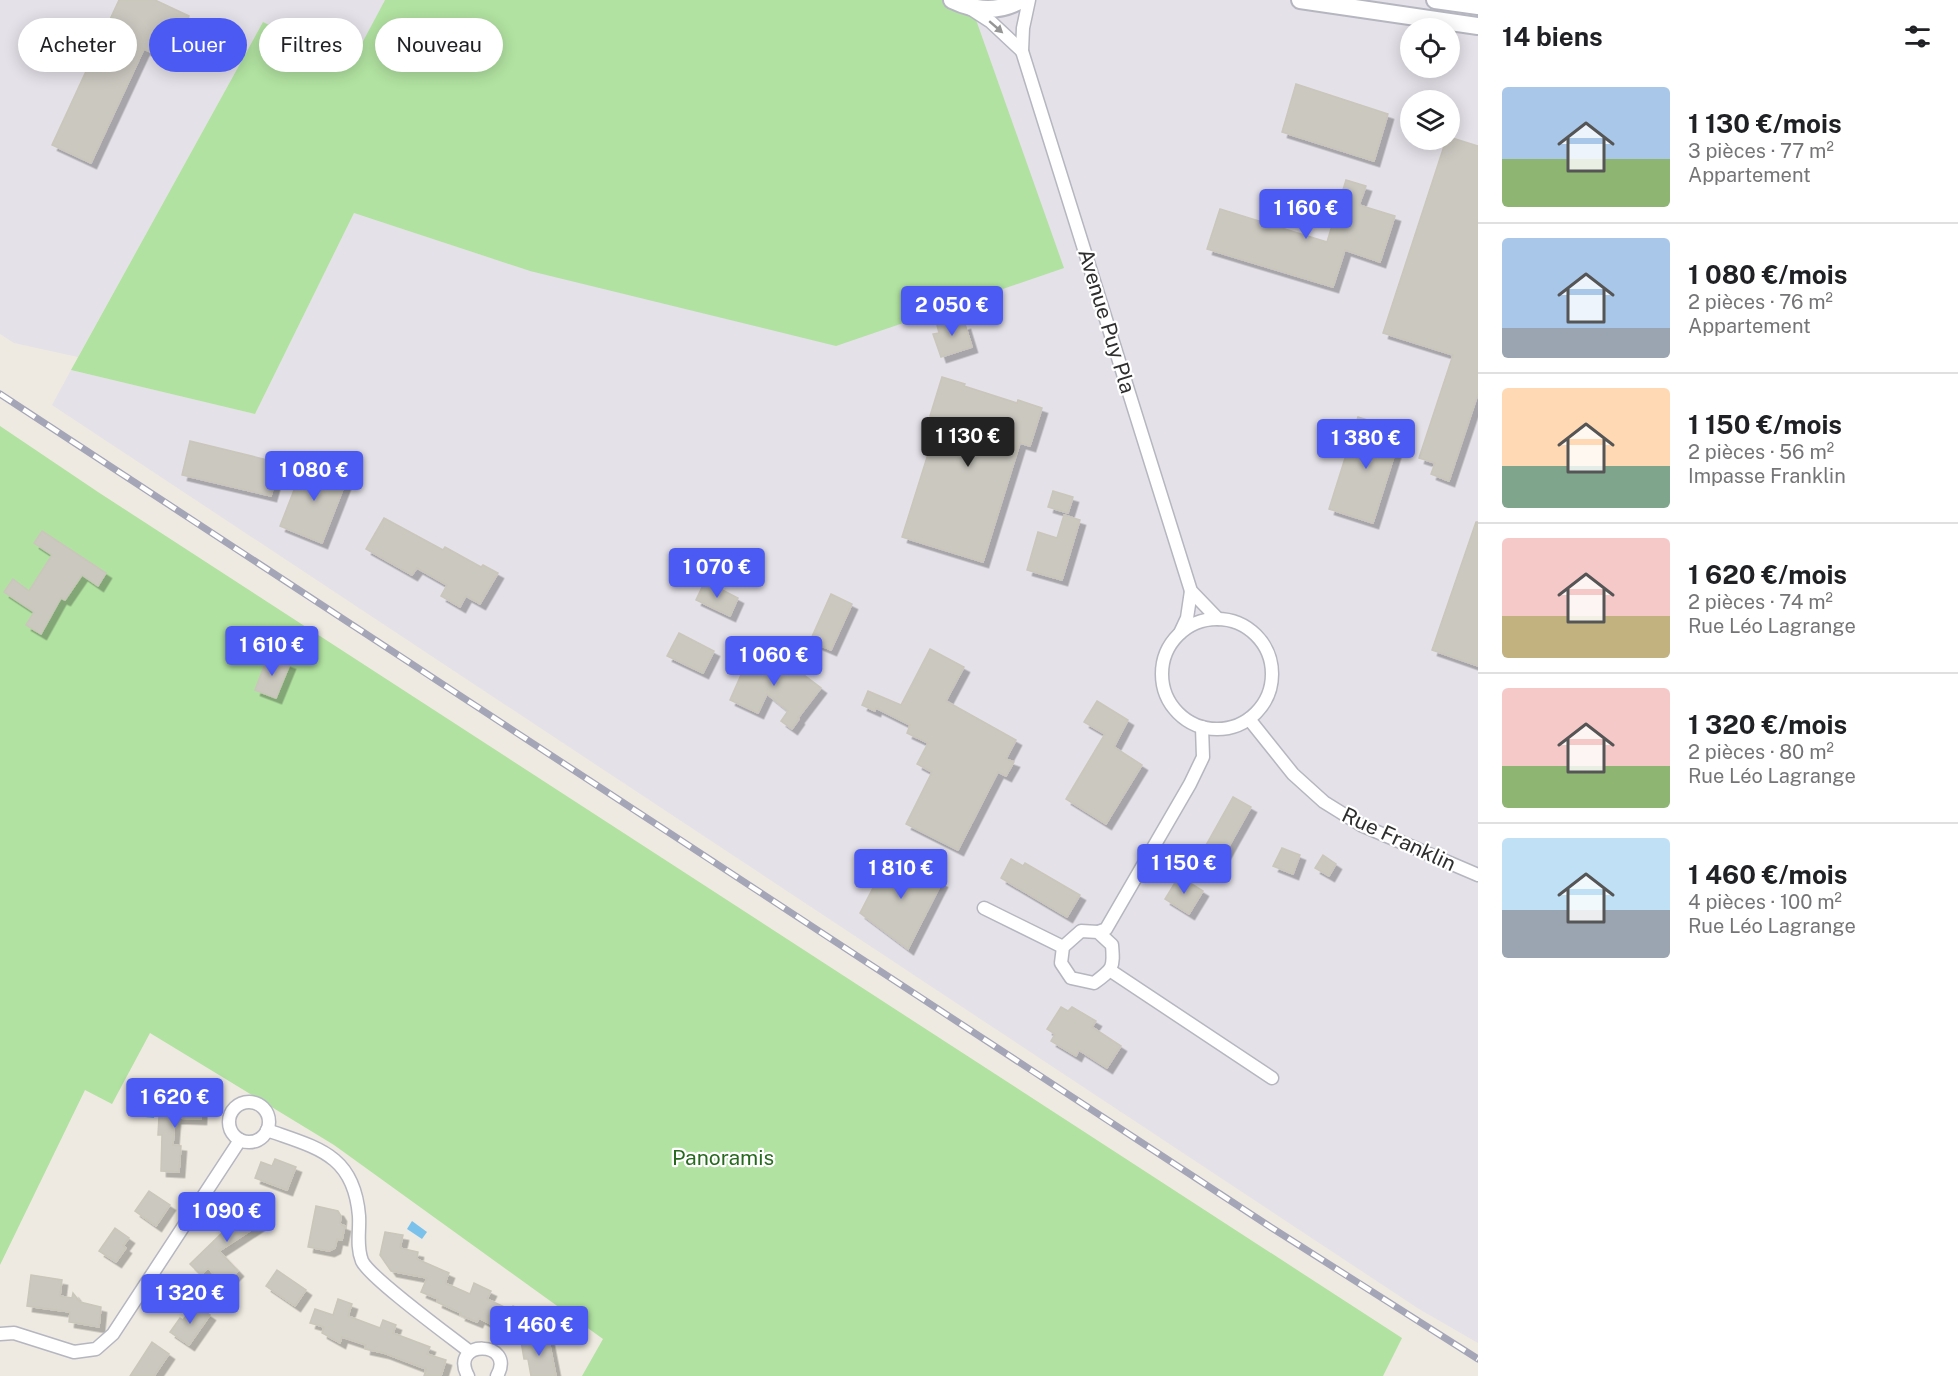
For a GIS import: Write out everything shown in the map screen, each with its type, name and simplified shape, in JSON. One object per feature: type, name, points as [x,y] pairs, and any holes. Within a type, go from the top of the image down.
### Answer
[{"type":"main road","points":[[952,0],[968,7],[990,10],[1011,6],[1021,0]]},
{"type":"main road","points":[[1300,0],[1478,26]]},
{"type":"main road","points":[[1435,0],[1478,6]]},
{"type":"street","name":"Avenue Puy Pla","points":[[1029,0],[1023,28],[1022,51],[1191,591],[1187,618],[1180,633]]},
{"type":"street","name":"Avenue Puy Pla","points":[[968,7],[991,22],[1022,51]]},
{"type":"street","name":"Avenue Puy Pla","points":[[1191,591],[1218,619]]},
{"type":"street","points":[[1218,619],[1235,622],[1250,630],[1262,642],[1269,658],[1272,674],[1269,691],[1262,706],[1250,719],[1234,726],[1218,729],[1202,727],[1185,719],[1172,706],[1164,690],[1162,672],[1166,654],[1180,633],[1198,623],[1218,619]]},
{"type":"street","name":"Rue Franklin","points":[[1250,719],[1293,774],[1324,802],[1361,825],[1478,875]]},
{"type":"street","points":[[1098,932],[1112,945],[1114,963],[1111,971],[1094,983],[1071,978],[1061,963],[1063,946],[1080,931],[1098,932],[1106,929],[1203,758],[1202,727]]},
{"type":"street","points":[[984,908],[1063,946]]},
{"type":"street","points":[[1111,971],[1272,1078]]},
{"type":"street","points":[[255,1103],[265,1111],[268,1117],[267,1130],[259,1140],[246,1142],[234,1137],[229,1125],[232,1112],[242,1104],[255,1103]]},
{"type":"street","points":[[267,1130],[318,1148],[334,1159],[349,1175],[357,1195],[358,1241],[363,1262],[377,1278],[470,1352]]},
{"type":"street","points":[[0,1334],[14,1334],[74,1352],[96,1349],[113,1334],[240,1140]]},
{"type":"street","points":[[468,1376],[465,1362],[470,1352],[485,1348],[495,1352],[498,1356],[501,1367],[497,1376]]},
{"type":"shaded area","points":[[0,0],[385,0],[363,43],[363,18],[259,18],[259,29],[247,51],[247,18],[149,18],[149,72],[235,72],[78,357],[14,343],[0,334]]},
{"type":"shaded area","points":[[969,0],[1478,0],[1478,1343],[1419,1309],[52,405],[71,370],[255,414],[354,213],[530,271]]},
{"type":"green space","points":[[385,0],[969,0],[1064,268],[836,346],[530,271],[354,213],[255,414],[71,370],[235,72],[247,72],[247,51],[259,29],[259,72],[363,72],[363,41],[375,19],[375,72],[503,72],[503,18],[375,18]]},
{"type":"green space","name":"Panoramis","points":[[0,426],[98,492],[1402,1338],[1383,1376],[582,1376],[603,1339],[334,1145],[150,1033],[112,1104],[85,1090],[0,1265]]},
{"type":"water","points":[[148,1096],[157,1097],[154,1118],[145,1117]]},
{"type":"water","points":[[412,1221],[427,1232],[422,1239],[407,1229]]},
{"type":"water","points":[[175,1283],[183,1288],[172,1303],[165,1298]]},
{"type":"building","points":[[119,0],[155,0],[189,16],[188,18],[149,18],[149,51],[144,49],[137,64],[137,18],[111,18]]},
{"type":"building","points":[[86,72],[133,72],[91,163],[52,145]]},
{"type":"building","points":[[1296,84],[1388,114],[1374,161],[1282,132]]},
{"type":"building","points":[[1460,140],[1478,146],[1478,394],[1449,481],[1431,474],[1435,463],[1419,458],[1453,355],[1383,333],[1443,150],[1460,150]]},
{"type":"building","points":[[1346,180],[1366,186],[1359,205],[1395,216],[1380,262],[1345,250],[1333,287],[1207,249],[1220,209],[1327,242]]},
{"type":"building","points":[[956,315],[960,326],[965,324],[972,347],[941,357],[933,334],[939,333],[936,321]]},
{"type":"building","points":[[942,377],[1017,403],[1018,400],[1042,408],[1030,446],[1020,443],[983,562],[902,537],[939,419],[930,416]]},
{"type":"building","points":[[1358,417],[1402,431],[1373,523],[1329,509]]},
{"type":"building","points":[[190,441],[280,463],[271,496],[182,475]]},
{"type":"building","points":[[305,462],[347,479],[322,543],[280,526]]},
{"type":"building","points":[[1053,491],[1073,497],[1068,513],[1048,507]]},
{"type":"building","points":[[1064,515],[1080,520],[1062,580],[1027,570],[1038,532],[1057,538]]},
{"type":"building","points":[[384,518],[443,550],[445,547],[481,567],[483,565],[498,573],[480,604],[466,596],[460,607],[441,596],[447,585],[417,568],[412,575],[366,549]]},
{"type":"building","points":[[1476,522],[1478,522],[1478,666],[1432,650]]},
{"type":"building","points":[[42,531],[106,573],[98,586],[82,575],[65,600],[61,598],[41,634],[26,625],[34,612],[4,592],[13,579],[29,591],[52,555],[34,543]]},
{"type":"building","points":[[705,581],[738,598],[730,616],[696,600]]},
{"type":"building","points":[[831,594],[852,604],[831,650],[810,641]]},
{"type":"building","points":[[679,633],[714,651],[703,673],[667,656]]},
{"type":"building","points":[[930,649],[964,667],[946,701],[1016,740],[1006,759],[1014,762],[1006,776],[998,772],[958,850],[906,824],[932,772],[917,764],[928,743],[907,733],[910,725],[876,708],[875,711],[862,705],[868,691],[901,705]]},
{"type":"building","points":[[752,650],[800,672],[821,688],[792,729],[781,721],[788,711],[767,694],[758,713],[730,700]]},
{"type":"building","points":[[271,657],[290,664],[276,698],[255,690],[266,661],[268,662]]},
{"type":"building","points":[[1097,701],[1128,720],[1114,747],[1142,765],[1106,824],[1066,799],[1105,734],[1084,722]]},
{"type":"building","points":[[1233,797],[1251,807],[1223,857],[1205,847]]},
{"type":"building","points":[[1282,848],[1300,855],[1293,874],[1273,866]]},
{"type":"building","points":[[890,855],[942,882],[908,949],[860,913]]},
{"type":"building","points":[[1323,855],[1336,864],[1329,876],[1315,868]]},
{"type":"building","points":[[1011,859],[1023,866],[1025,863],[1080,895],[1067,917],[1001,878]]},
{"type":"building","points":[[1179,876],[1203,891],[1189,914],[1165,899]]},
{"type":"building","points":[[1061,1007],[1068,1011],[1072,1007],[1096,1021],[1092,1027],[1121,1046],[1107,1068],[1079,1050],[1076,1056],[1051,1041],[1055,1034],[1047,1029]]},
{"type":"building","points":[[164,1097],[202,1101],[201,1119],[175,1118],[173,1145],[181,1146],[179,1172],[161,1171],[162,1135],[158,1135],[159,1116],[163,1116]]},
{"type":"building","points":[[275,1159],[296,1167],[287,1190],[255,1178],[261,1162],[272,1166]]},
{"type":"building","points":[[149,1191],[170,1205],[156,1226],[135,1211]]},
{"type":"building","points":[[247,1205],[250,1211],[256,1207],[265,1221],[219,1251],[238,1271],[224,1285],[208,1268],[201,1275],[190,1264],[226,1229],[218,1217],[232,1208],[235,1213]]},
{"type":"building","points":[[316,1206],[338,1211],[341,1216],[340,1224],[345,1226],[342,1240],[337,1239],[335,1248],[329,1251],[308,1247]]},
{"type":"building","points":[[115,1228],[129,1238],[123,1246],[126,1248],[116,1262],[99,1251]]},
{"type":"building","points":[[385,1232],[403,1235],[400,1248],[418,1252],[417,1259],[449,1273],[445,1283],[470,1294],[474,1283],[491,1291],[487,1299],[511,1310],[513,1306],[529,1313],[518,1338],[479,1318],[477,1322],[460,1315],[461,1313],[437,1302],[438,1299],[421,1292],[427,1278],[391,1271],[380,1255]]},
{"type":"building","points":[[277,1270],[306,1290],[295,1306],[266,1286]]},
{"type":"building","points":[[31,1275],[62,1280],[60,1296],[72,1298],[73,1293],[80,1302],[101,1307],[99,1327],[69,1322],[70,1312],[27,1306]]},
{"type":"building","points":[[338,1299],[352,1304],[348,1316],[380,1328],[383,1320],[396,1325],[393,1333],[430,1347],[427,1354],[446,1360],[441,1376],[424,1376],[426,1369],[384,1353],[365,1349],[366,1345],[342,1337],[340,1343],[322,1333],[324,1327],[310,1323],[315,1309],[333,1315]]},
{"type":"building","points":[[194,1304],[210,1315],[189,1345],[170,1332],[180,1318],[183,1320]]},
{"type":"building","points":[[548,1336],[556,1376],[531,1376],[528,1359],[524,1359],[521,1341]]},
{"type":"building","points":[[152,1342],[169,1354],[154,1376],[130,1376]]},
{"type":"railway","points":[[0,394],[1272,1228],[1478,1359]]}]
